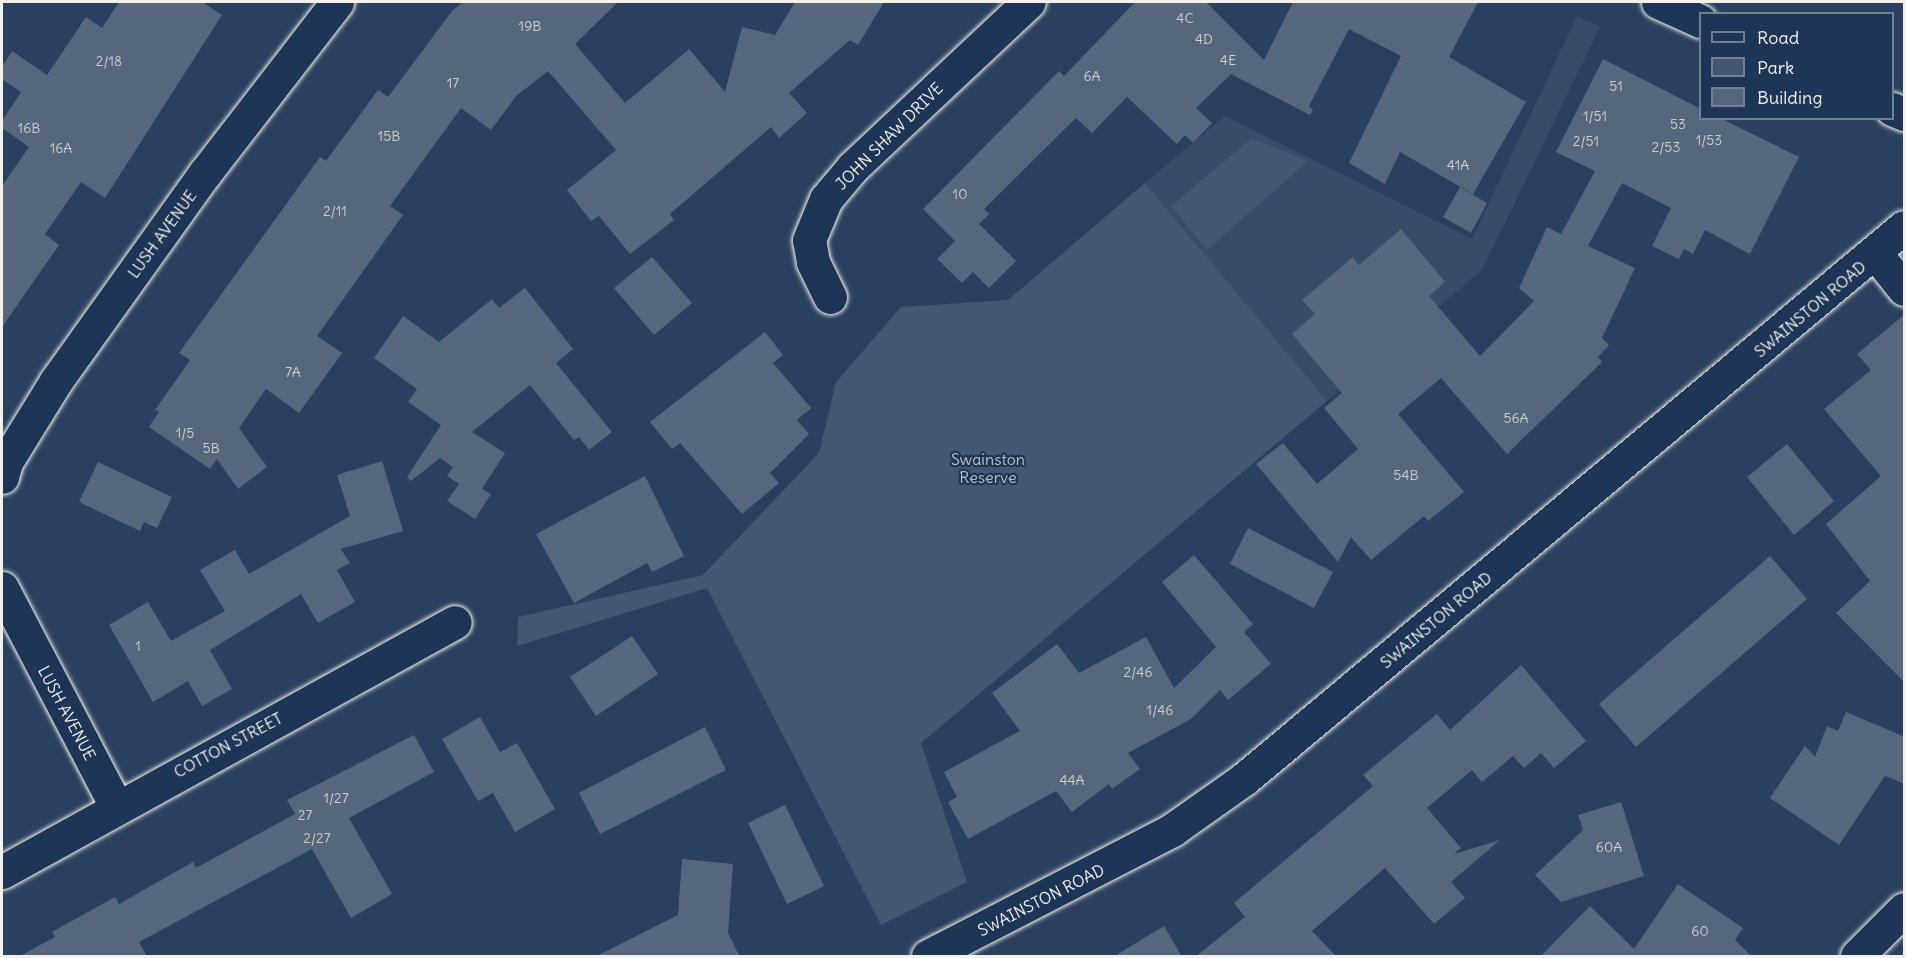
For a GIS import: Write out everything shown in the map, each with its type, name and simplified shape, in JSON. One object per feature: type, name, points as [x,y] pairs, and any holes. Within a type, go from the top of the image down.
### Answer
[{"type":"street","name":"LUSH AVENUE","points":[[2,477],[6,462],[56,381],[206,173],[337,2]]},
{"type":"street","name":"JOHN SHAW DRIVE","points":[[830,297],[813,262],[809,240],[826,200],[854,167],[1029,2]]},
{"type":"street","points":[[1658,2],[1699,20]]},
{"type":"street","name":"SWAINSTON ROAD","points":[[928,957],[1163,835],[1244,779],[1876,255],[1905,227]]},
{"type":"street","points":[[1876,255],[1905,289]]},
{"type":"street","name":"LUSH AVENUE","points":[[2,588],[116,806]]},
{"type":"street","name":"COTTON STREET","points":[[2,872],[116,806],[456,622]]},
{"type":"street","points":[[1857,957],[1905,909]]},
{"type":"shaded area","points":[[1577,16],[1600,27],[1482,270],[1327,401],[1145,183],[1225,116],[1472,239]]},
{"type":"green space","points":[[1252,138],[1308,161],[1207,250],[1171,206]]},
{"type":"green space","name":"Swainston Reserve","points":[[1145,183],[1327,401],[921,743],[967,882],[881,925],[707,588],[517,646],[518,617],[703,575],[819,453],[836,382],[901,307],[1008,300]]},
{"type":"building","points":[[119,2],[202,2],[222,15],[105,198],[81,182],[45,234],[59,245],[2,327],[2,186],[29,147],[2,128],[2,121],[21,92],[2,79],[2,67],[12,51],[47,75],[86,17],[102,28]]},
{"type":"building","points":[[463,2],[618,2],[575,44],[625,103],[689,49],[725,92],[742,27],[775,35],[795,2],[884,2],[858,45],[850,40],[789,93],[807,113],[779,138],[771,127],[670,214],[674,220],[630,254],[599,216],[591,221],[567,190],[616,150],[548,71],[516,96],[491,130],[461,108],[390,206],[403,215],[317,336],[342,353],[299,413],[266,389],[239,428],[267,467],[238,489],[217,459],[210,469],[149,427],[159,412],[155,410],[190,360],[179,353],[320,157],[326,161],[378,90],[388,97],[452,11]]},
{"type":"building","points":[[1135,2],[1206,2],[1264,60],[1293,2],[1478,2],[1449,57],[1526,102],[1473,194],[1400,152],[1385,184],[1349,163],[1401,56],[1349,29],[1309,106],[1313,110],[1310,115],[1231,74],[1196,108],[1212,123],[1193,143],[1185,135],[1177,144],[1127,97],[1092,133],[1076,118],[984,209],[989,214],[979,224],[1016,261],[989,288],[973,272],[962,283],[937,259],[955,241],[923,209],[1059,71],[1064,76]]},
{"type":"building","points":[[1603,59],[1699,108],[1699,120],[1724,120],[1799,157],[1750,254],[1705,230],[1693,254],[1684,249],[1679,259],[1652,246],[1671,208],[1622,183],[1588,246],[1635,268],[1602,338],[1609,345],[1598,357],[1602,362],[1507,454],[1441,378],[1398,414],[1464,492],[1428,521],[1424,516],[1371,560],[1351,537],[1338,562],[1256,464],[1283,443],[1317,484],[1358,449],[1324,408],[1342,393],[1292,334],[1315,314],[1302,300],[1353,257],[1359,265],[1401,229],[1445,282],[1429,296],[1480,356],[1534,301],[1519,288],[1547,227],[1561,234],[1595,171],[1556,152]]},
{"type":"building","points":[[1460,187],[1487,203],[1471,233],[1443,217]]},
{"type":"building","points":[[652,257],[692,303],[654,335],[614,288]]},
{"type":"building","points":[[525,288],[573,349],[556,363],[612,432],[589,450],[579,437],[574,440],[530,385],[472,432],[505,453],[482,489],[491,494],[475,519],[447,501],[459,484],[447,476],[453,467],[440,458],[411,481],[407,477],[441,425],[408,402],[417,389],[374,358],[403,316],[439,342],[492,299],[499,308]]},
{"type":"building","points":[[1905,314],[1905,683],[1836,613],[1870,581],[1826,524],[1881,476],[1824,409],[1871,370],[1857,354]]},
{"type":"building","points":[[765,332],[783,355],[773,363],[811,408],[797,420],[809,434],[770,473],[779,483],[742,514],[680,443],[672,449],[650,422]]},
{"type":"building","points":[[1787,444],[1834,501],[1794,535],[1747,477]]},
{"type":"building","points":[[382,461],[403,531],[341,549],[350,563],[337,570],[355,602],[318,623],[301,594],[210,650],[232,689],[202,706],[188,681],[153,702],[109,625],[148,602],[171,641],[225,611],[200,570],[235,550],[249,574],[350,516],[337,475]]},
{"type":"building","points":[[98,462],[172,497],[157,528],[144,522],[140,531],[79,502]]},
{"type":"building","points":[[645,476],[684,556],[652,572],[647,563],[574,603],[536,534]]},
{"type":"building","points":[[1248,528],[1333,572],[1314,608],[1230,564]]},
{"type":"building","points":[[1194,555],[1253,624],[1244,632],[1271,664],[1228,700],[1220,690],[1191,719],[1128,753],[1140,769],[1112,789],[1109,784],[1072,812],[1056,791],[968,839],[948,802],[957,797],[944,772],[1020,731],[992,693],[1057,644],[1079,673],[1146,637],[1174,688],[1216,647],[1162,582]]},
{"type":"building","points":[[1770,556],[1807,599],[1636,747],[1599,704]]},
{"type":"building","points":[[632,636],[658,674],[596,716],[570,677]]},
{"type":"building","points":[[1521,665],[1586,741],[1554,768],[1541,753],[1524,768],[1513,756],[1482,782],[1472,770],[1427,808],[1461,848],[1454,854],[1500,840],[1451,882],[1465,898],[1434,924],[1385,868],[1312,931],[1337,957],[1195,957],[1245,917],[1234,903],[1373,786],[1363,775],[1437,714],[1450,730]]},
{"type":"building","points":[[1846,712],[1905,737],[1905,784],[1885,776],[1839,845],[1770,798],[1805,746],[1815,757],[1827,726],[1838,731]]},
{"type":"building","points":[[480,717],[500,752],[517,743],[555,809],[515,832],[493,793],[478,801],[442,739]]},
{"type":"building","points":[[705,727],[726,770],[600,834],[579,793]]},
{"type":"building","points":[[414,735],[434,772],[349,818],[392,894],[351,918],[312,849],[139,942],[147,957],[18,957],[55,937],[52,932],[115,897],[119,904],[193,862],[196,868],[295,814],[287,800]]},
{"type":"building","points":[[1621,802],[1644,876],[1561,902],[1535,875],[1583,830],[1578,815]]},
{"type":"building","points":[[785,805],[824,886],[787,904],[748,823]]},
{"type":"building","points":[[682,859],[733,864],[728,933],[740,957],[595,957],[678,915]]},
{"type":"building","points":[[1678,884],[1743,928],[1735,940],[1752,957],[1540,957],[1590,906],[1634,949]]},
{"type":"building","points":[[1164,926],[1182,957],[1113,957]]}]
